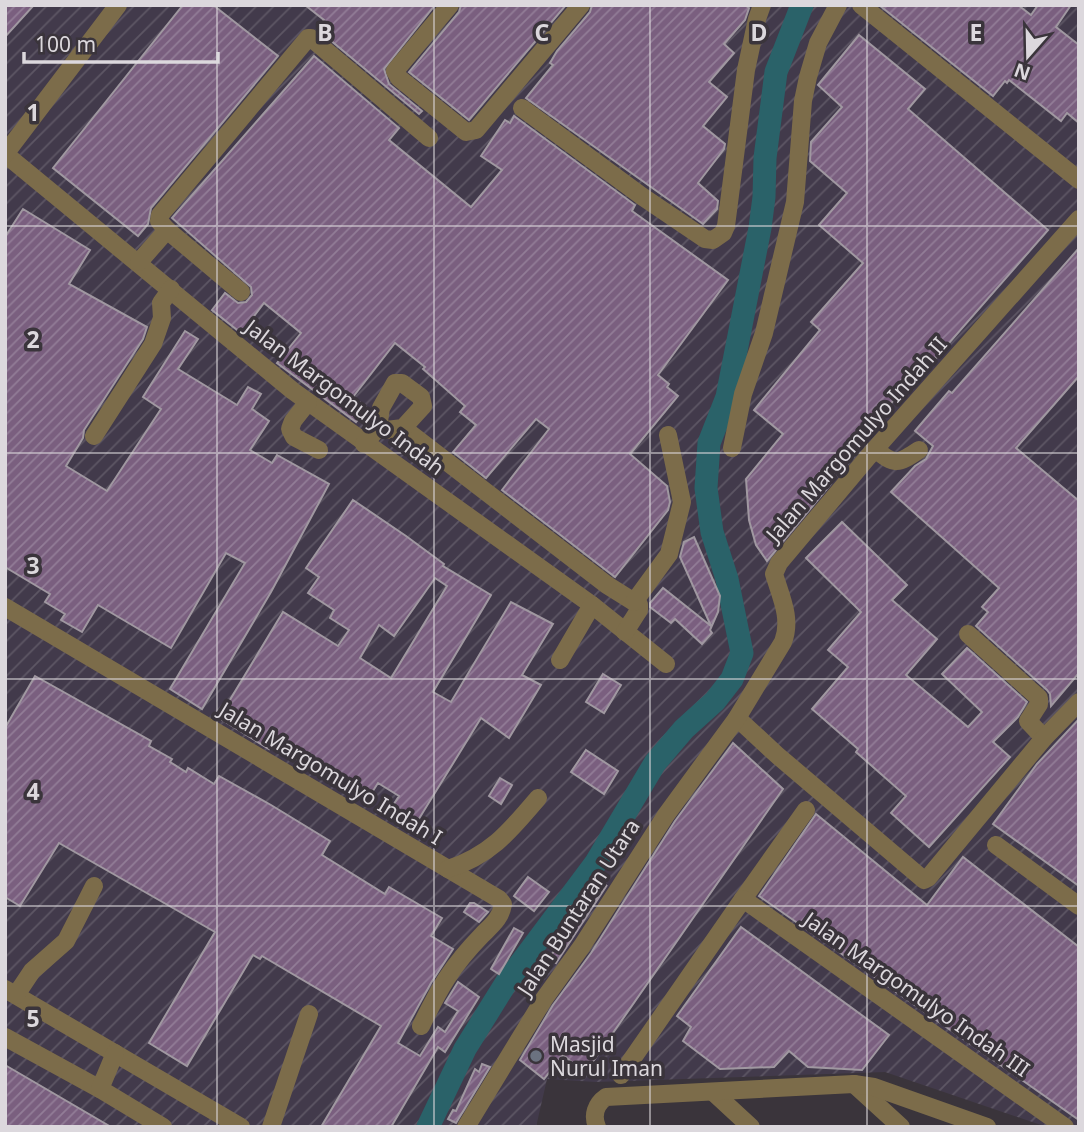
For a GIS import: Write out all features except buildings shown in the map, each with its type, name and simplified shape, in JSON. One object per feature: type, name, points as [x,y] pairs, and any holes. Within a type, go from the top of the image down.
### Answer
[{"type":"street","points":[[450,5],[395,71],[399,78],[466,132],[471,133],[476,131],[581,5]]},
{"type":"street","points":[[522,108],[643,197],[705,239],[713,240],[723,233],[726,226],[746,70],[762,5]]},
{"type":"street","points":[[732,448],[743,394],[764,333],[795,202],[803,102],[808,77],[818,43],[838,5]]},
{"type":"street","points":[[861,5],[1079,180]]},
{"type":"street","points":[[5,154],[109,8]]},
{"type":"street","points":[[241,292],[167,230],[159,221],[160,215],[308,37],[429,138]]},
{"type":"street","name":"Jalan Margomulyo Indah","points":[[5,154],[308,402],[592,605],[666,664]]},
{"type":"street","name":"Jalan Margomulyo Indah II","points":[[737,718],[788,632],[788,620],[774,574],[776,568],[875,449],[1079,219]]},
{"type":"street","points":[[139,262],[167,230]]},
{"type":"street","points":[[94,436],[153,344],[162,318],[161,303],[170,289]]},
{"type":"street","points":[[364,444],[378,428],[378,419],[391,386],[397,382],[402,383],[421,397],[423,406],[403,428],[378,428]]},
{"type":"street","points":[[308,402],[290,429],[294,437],[319,450]]},
{"type":"street","points":[[403,428],[607,585],[635,602],[640,608],[625,632]]},
{"type":"street","points":[[635,602],[669,554],[682,502],[668,435]]},
{"type":"street","points":[[875,449],[889,461],[896,462],[919,450]]},
{"type":"street","points":[[560,660],[592,605]]},
{"type":"street","name":"Jalan Margomulyo Indah I","points":[[5,607],[499,899],[503,904],[500,917],[456,962],[443,981],[421,1027]]},
{"type":"street","points":[[968,634],[1040,698],[1028,721],[1044,738]]},
{"type":"street","points":[[737,718],[924,880],[1044,738],[1079,702]]},
{"type":"street","name":"Jalan Buntaran Utara","points":[[466,1127],[544,999],[582,946],[666,815],[737,718]]},
{"type":"street","points":[[448,869],[463,864],[495,845],[506,836],[537,798]]},
{"type":"street","points":[[621,1075],[806,810]]},
{"type":"street","points":[[996,845],[1079,906]]},
{"type":"street","points":[[94,886],[66,941],[10,992],[241,1127]]},
{"type":"street","name":"Jalan Margomulyo Indah III","points":[[743,899],[1065,1127]]},
{"type":"street","points":[[271,1127],[309,1014]]},
{"type":"street","points":[[5,1037],[163,1127]]},
{"type":"street","points":[[100,1089],[115,1053]]},
{"type":"street","points":[[854,1084],[901,1127]]},
{"type":"street","points":[[597,1127],[594,1113],[598,1103],[606,1097],[854,1084],[874,1087],[987,1127]]},
{"type":"street","points":[[713,1092],[751,1127]]},
{"type":"shaded area","points":[[5,5],[1079,5],[1079,1127],[1047,1127],[885,1072],[596,1082],[547,1079],[536,1127],[5,1127]]},
{"type":"waterway","points":[[428,1127],[465,1049],[506,983],[595,864],[655,763],[684,729],[715,701],[732,679],[742,653],[727,579],[712,532],[706,488],[709,443],[727,397],[760,228],[765,158],[776,72],[802,5]]},
{"type":"place","name":"Masjid Nurul Iman","points":[[536,1056]]}]
